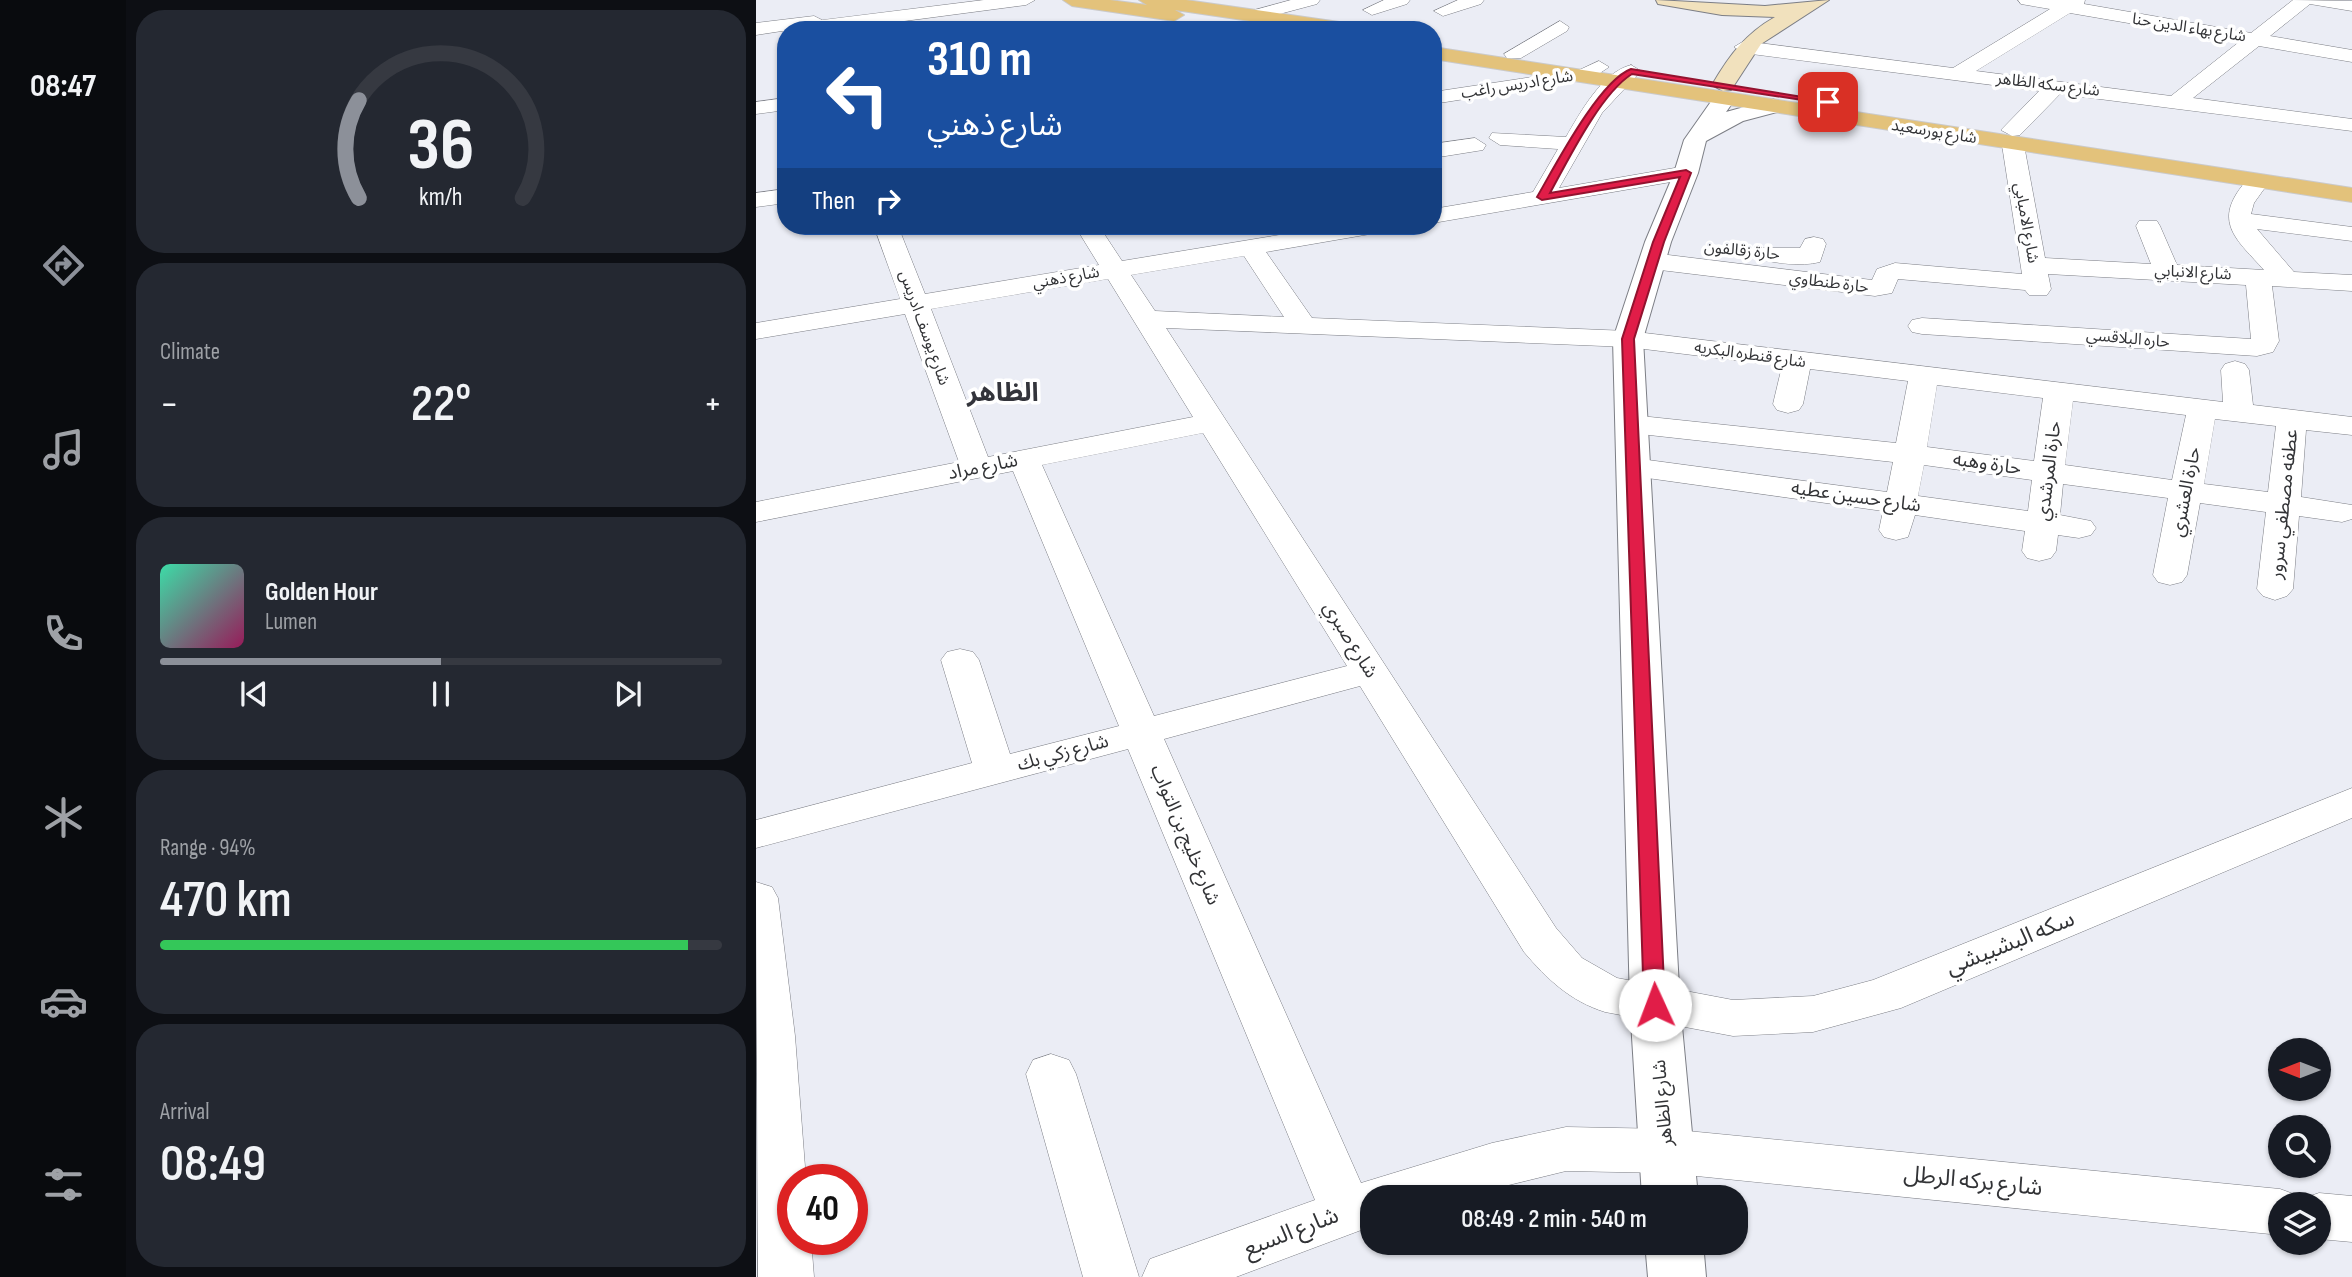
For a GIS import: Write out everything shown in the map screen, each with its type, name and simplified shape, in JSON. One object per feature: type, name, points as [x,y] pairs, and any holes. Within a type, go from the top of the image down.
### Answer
[{"type":"main road","points":[[1072,0],[1214,21]]},
{"type":"main road","points":[[1148,0],[1295,21]]},
{"type":"main road","points":[[1665,0],[1737,11],[1816,2]]},
{"type":"main road","name":"شارع الظاهر","points":[[1724,92],[1744,47],[1764,30],[1816,2]]},
{"type":"main road","name":"شارع بورسعيد","points":[[1442,43],[2012,138],[2257,182],[2352,195]]},
{"type":"main road","name":"شارع بورسعيد","points":[[1442,54],[1608,73]]},
{"type":"main road","name":"شارع بورسعيد","points":[[1724,92],[1773,106],[2352,181]]},
{"type":"street","points":[[834,21],[947,5],[1026,0]]},
{"type":"street","points":[[1257,15],[1311,0]]},
{"type":"street","points":[[1372,10],[1401,0]]},
{"type":"street","points":[[1443,11],[1475,0]]},
{"type":"street","points":[[2176,102],[2304,0]]},
{"type":"street","points":[[2315,0],[2352,6]]},
{"type":"street","name":"شارع بهاء الدين حنا","points":[[2034,1],[2074,4],[2155,22],[2352,56]]},
{"type":"street","points":[[1956,74],[2074,4]]},
{"type":"street","points":[[854,21],[947,5]]},
{"type":"street","points":[[947,5],[957,21]]},
{"type":"street","points":[[2277,21],[2302,26]]},
{"type":"street","points":[[2135,36],[2155,22]]},
{"type":"street","points":[[1514,54],[1560,27]]},
{"type":"street","points":[[756,32],[777,29]]},
{"type":"street","points":[[2185,44],[2204,30]]},
{"type":"street","points":[[756,32],[777,31]]},
{"type":"street","name":"شارع سكه الظاهر","points":[[1744,47],[2352,125]]},
{"type":"street","points":[[1542,197],[1573,144],[1608,73]]},
{"type":"street","name":"شارع ادريس راغب","points":[[1442,97],[1608,73]]},
{"type":"street","points":[[2012,138],[2056,86]]},
{"type":"street","name":"شارع الظاهر","points":[[1669,1174],[1655,1005],[1628,339],[1655,252],[1691,156],[1724,92]]},
{"type":"street","points":[[756,108],[777,105]]},
{"type":"street","points":[[1443,214],[1542,197],[1691,156],[1735,116],[1773,106]]},
{"type":"street","points":[[1500,138],[1573,144]]},
{"type":"street","name":"شارع الامبابي","points":[[2012,138],[2037,283]]},
{"type":"street","points":[[1442,150],[1475,145]]},
{"type":"street","points":[[2257,182],[2239,211],[2240,220],[2244,230],[2287,279]]},
{"type":"street","points":[[756,200],[777,196]]},
{"type":"street","points":[[2240,220],[2352,234]]},
{"type":"street","points":[[2148,226],[2167,272]]},
{"type":"street","name":"شارع يوسف ادريس","points":[[889,235],[976,468]]},
{"type":"street","name":"شارع صبري","points":[[1093,235],[1539,940],[1566,970],[1605,994],[1655,1005]]},
{"type":"street","name":"شارع ذهني","points":[[756,331],[1250,247],[1281,235]]},
{"type":"street","name":"حارة زقالفون","points":[[1655,252],[1808,258],[1813,256],[1814,244]]},
{"type":"street","points":[[1250,247],[1303,324]]},
{"type":"street","name":"حارة طنطاوي","points":[[1655,252],[1875,288],[1883,286],[1886,274],[1895,271],[2037,283]]},
{"type":"street","name":"شارع الانبابي","points":[[2037,283],[2167,272],[2352,283]]},
{"type":"street","name":"حاره البلاقسي","points":[[1922,326],[2017,330],[2257,348],[2263,346],[2265,341],[2259,277]]},
{"type":"street","name":"شارع قنطره البكريه","points":[[1146,319],[1628,339],[1797,362],[2352,426]]},
{"type":"street","points":[[2005,385],[2017,330]]},
{"type":"street","points":[[1788,404],[1797,362]]},
{"type":"street","points":[[2235,370],[2239,413]]},
{"type":"street","points":[[1899,517],[1924,376]]},
{"type":"street","name":"حارة المرشدي","points":[[2040,537],[2059,391]]},
{"type":"street","name":"حارة العشري","points":[[2170,575],[2203,409]]},
{"type":"street","name":"عطفه مصطفي سرور","points":[[2275,589],[2292,419]]},
{"type":"street","name":"شارع مراد","points":[[756,512],[1211,422]]},
{"type":"street","name":"حارة وهبه","points":[[1631,424],[1807,441],[2342,512]]},
{"type":"street","points":[[1787,500],[1807,441]]},
{"type":"street","name":"شارع خليج بن التواب","points":[[1024,459],[1141,732],[1360,1186]]},
{"type":"street","name":"شارع حسين عطيه","points":[[1633,467],[1787,500],[2040,537],[2079,528]]},
{"type":"street","points":[[960,660],[995,771]]},
{"type":"street","name":"شارع زكي بك","points":[[756,834],[1370,672]]},
{"type":"street","name":"سكه البشبيشي","points":[[1655,1005],[1733,1018],[1813,1014],[1884,995],[2352,802]]},
{"type":"street","points":[[758,927],[763,1039],[786,1277]]},
{"type":"street","points":[[1051,1074],[1111,1277]]},
{"type":"street","name":"شارع السبع","points":[[1427,1185],[1492,1165],[1566,1149],[1669,1174]]},
{"type":"street","name":"شارع بركه الرطل","points":[[1669,1174],[2268,1211]]},
{"type":"street","name":"شارع السبع","points":[[1170,1277],[1360,1206]]},
{"type":"street","points":[[2331,1217],[2352,1219]]},
{"type":"street","points":[[1675,1255],[1677,1277]]},
{"type":"district","name":"الظاهر","points":[[1003,393]]},
{"type":"route","points":[[1655,1005],[1628,339],[1658,242],[1686,173],[1542,197],[1573,144],[1617,80],[1631,71],[1828,102]]}]
